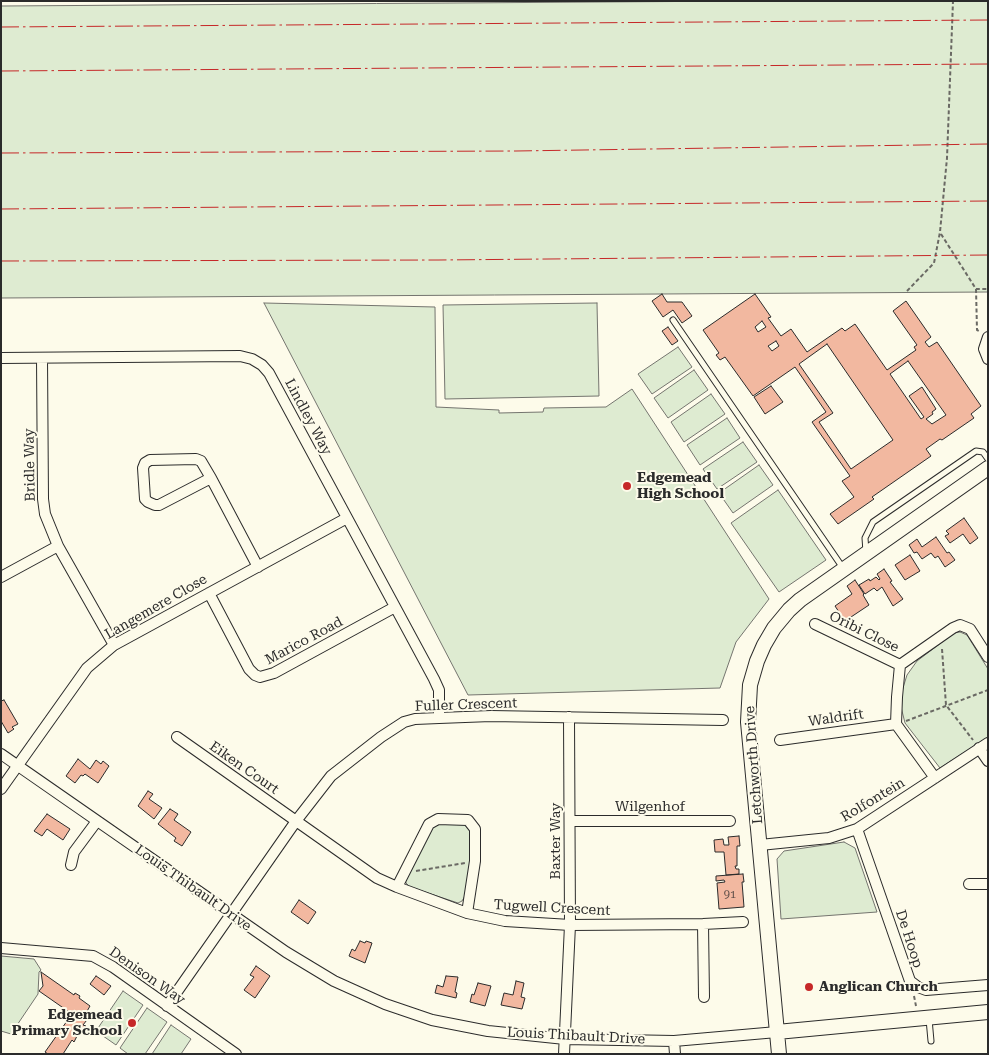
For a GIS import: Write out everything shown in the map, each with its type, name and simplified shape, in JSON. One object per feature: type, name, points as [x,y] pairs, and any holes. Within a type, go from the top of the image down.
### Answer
[{"type":"street","points":[[985,335],[984,349],[988,359]]},
{"type":"street","name":"Lindley Way","points":[[1,358],[240,356],[258,362],[269,373],[436,684],[439,718]]},
{"type":"street","name":"Bridle Way","points":[[42,358],[43,499],[45,514],[58,546],[114,645]]},
{"type":"street","points":[[211,478],[156,506],[148,502],[146,498],[143,468],[145,463],[150,460],[196,459],[203,464],[211,478],[258,567]]},
{"type":"street","name":"Letchworth Drive","points":[[779,1054],[748,722],[749,692],[754,671],[764,645],[784,615],[800,600],[988,468]]},
{"type":"street","name":"Langemere Close","points":[[1,789],[87,668],[114,645],[347,518]]},
{"type":"street","points":[[1,577],[58,546]]},
{"type":"street","name":"Marico Road","points":[[209,593],[249,669],[260,677],[274,673],[396,608]]},
{"type":"street","name":"Oribi Close","points":[[815,624],[900,665]]},
{"type":"street","points":[[935,778],[896,724],[896,697],[900,665],[956,626],[967,627],[988,657]]},
{"type":"street","name":"Fuller Crescent","points":[[167,1006],[296,821],[331,776],[404,722],[415,719],[491,716],[723,720]]},
{"type":"street","name":"Baxter Way","points":[[564,1054],[570,925],[569,717]]},
{"type":"street","name":"Waldrift","points":[[780,740],[896,724]]},
{"type":"street","name":"Eiken Court","points":[[177,737],[296,821]]},
{"type":"street","points":[[984,746],[988,761]]},
{"type":"street","name":"Rolfontein","points":[[760,845],[829,838],[857,829],[984,746]]},
{"type":"street","name":"Louis Thibault Drive","points":[[1,754],[286,952],[334,981],[385,1004],[432,1020],[488,1031],[565,1039],[674,1041],[988,1012]]},
{"type":"street","points":[[397,887],[426,827],[438,819],[464,818],[472,822],[475,829],[475,861],[467,913]]},
{"type":"street","name":"Tugwell Crescent","points":[[296,821],[377,878],[467,913],[485,918],[570,925],[742,922]]},
{"type":"street","name":"Wilgenhof","points":[[570,821],[730,821]]},
{"type":"street","points":[[71,865],[74,852],[97,822]]},
{"type":"street","name":"De Hoop","points":[[857,829],[910,981],[926,990],[988,985]]},
{"type":"street","points":[[969,884],[988,884]]},
{"type":"street","points":[[703,924],[704,997]]},
{"type":"street","name":"Denison Way","points":[[1,948],[93,956],[113,967],[236,1054]]},
{"type":"street","points":[[674,1041],[675,1054]]},
{"type":"lane","points":[[673,320],[843,568]]},
{"type":"lane","points":[[866,553],[865,538],[873,522],[976,451],[983,452],[988,459]]},
{"type":"lane","points":[[929,1018],[931,1041]]},
{"type":"path","points":[[908,291],[934,263],[940,232],[947,158],[953,1]]},
{"type":"path","points":[[940,232],[976,289],[977,330],[985,335]]},
{"type":"path","points":[[976,289],[988,289]]},
{"type":"path","points":[[941,637],[946,706],[984,746]]},
{"type":"path","points":[[896,724],[988,690]]},
{"type":"path","points":[[403,873],[475,861]]},
{"type":"green space","points":[[988,1],[988,292],[1,298],[1,6]]},
{"type":"green space","points":[[264,303],[435,307],[436,407],[499,410],[499,413],[543,412],[544,408],[606,407],[632,389],[769,599],[736,642],[720,688],[468,695]]},
{"type":"green space","points":[[597,303],[599,396],[445,399],[443,305]]},
{"type":"green space","points":[[678,347],[692,367],[652,394],[638,374]]},
{"type":"green space","points":[[694,370],[708,390],[668,418],[654,398]]},
{"type":"green space","points":[[711,394],[725,414],[684,442],[671,422]]},
{"type":"green space","points":[[727,418],[740,438],[700,465],[687,445]]},
{"type":"green space","points":[[743,442],[757,462],[717,489],[703,469]]},
{"type":"green space","points":[[759,465],[773,485],[733,513],[719,493]]},
{"type":"green space","points":[[778,490],[826,560],[779,592],[731,523]]},
{"type":"green space","points":[[960,632],[967,635],[988,669],[988,737],[940,768],[905,723],[901,707],[902,691],[907,675],[917,661],[954,633]]},
{"type":"green space","points":[[437,824],[464,824],[471,832],[471,861],[465,896],[458,903],[410,887],[406,883],[405,879],[429,830]]},
{"type":"green space","points":[[844,842],[855,848],[877,912],[781,919],[777,859],[784,851]]},
{"type":"green space","points":[[1,956],[34,959],[41,970],[39,972],[38,994],[11,1034],[1,1031]]},
{"type":"green space","points":[[123,991],[143,1005],[116,1045],[96,1031]]},
{"type":"green space","points":[[147,1008],[167,1022],[145,1054],[128,1054],[120,1048]]},
{"type":"green space","points":[[171,1025],[191,1039],[181,1054],[152,1054]]},
{"type":"building","points":[[662,294],[667,302],[682,302],[692,316],[682,323],[673,310],[663,317],[652,301]]},
{"type":"building","points":[[755,294],[771,317],[768,318],[781,336],[791,329],[807,352],[842,328],[845,331],[855,324],[887,370],[916,350],[914,347],[917,345],[893,311],[906,301],[931,337],[925,342],[929,347],[937,342],[981,406],[971,414],[974,418],[926,449],[931,456],[872,497],[874,499],[838,524],[830,514],[854,497],[842,481],[850,476],[812,422],[826,412],[795,367],[753,396],[725,357],[720,360],[716,355],[719,353],[703,330]],"holes":[[[762,321],[766,327],[758,332],[755,327]],[[776,341],[779,346],[772,351],[768,346]],[[827,344],[893,440],[851,469],[819,422],[833,413],[799,364]],[[908,361],[946,415],[932,424],[926,419],[936,409],[922,387],[909,396],[924,417],[921,419],[890,374]]]},
{"type":"building","points":[[668,327],[678,341],[672,345],[662,331]]},
{"type":"building","points":[[771,386],[783,402],[765,414],[754,397]]},
{"type":"building","points":[[964,518],[978,538],[970,544],[963,534],[950,543],[945,536],[949,534],[946,531]]},
{"type":"building","points":[[936,537],[947,553],[949,552],[955,560],[945,567],[938,556],[935,558],[931,553],[922,559],[917,552],[914,553],[909,545],[917,539],[922,547]]},
{"type":"building","points":[[910,555],[920,571],[905,580],[895,565]]},
{"type":"building","points":[[884,569],[892,581],[890,582],[903,599],[893,606],[882,587],[877,591],[874,588],[865,594],[859,585],[876,577],[879,580],[877,574]]},
{"type":"building","points":[[855,580],[869,605],[845,621],[835,606],[852,594],[847,586]]},
{"type":"building","points":[[4,700],[18,724],[12,727],[14,729],[8,733],[1,721],[1,701]]},
{"type":"building","points":[[78,759],[90,769],[96,760],[101,764],[103,761],[109,766],[98,783],[85,774],[81,775],[75,783],[66,776]]},
{"type":"building","points":[[148,791],[153,794],[149,799],[162,808],[154,819],[138,806]]},
{"type":"building","points":[[170,809],[178,814],[174,820],[191,832],[182,846],[174,841],[176,838],[158,824]]},
{"type":"building","points":[[47,814],[70,829],[63,840],[47,829],[42,836],[34,831]]},
{"type":"building","points":[[739,836],[740,846],[737,846],[737,866],[735,866],[736,869],[739,869],[739,874],[726,875],[724,852],[715,852],[714,840],[723,839],[724,845],[729,845],[728,837]]},
{"type":"building","points":[[743,874],[744,907],[719,909],[717,883],[725,882],[724,880],[716,881],[716,876]]},
{"type":"building","points":[[299,900],[316,912],[308,924],[291,912]]},
{"type":"building","points":[[360,941],[372,943],[365,963],[349,956],[352,949],[355,951]]},
{"type":"building","points":[[256,966],[270,976],[255,998],[244,990],[254,977],[250,975]]},
{"type":"building","points":[[41,972],[74,995],[75,993],[80,996],[79,998],[90,1006],[86,1013],[90,1016],[83,1025],[86,1026],[82,1031],[80,1030],[74,1042],[72,1040],[63,1054],[48,1054],[45,1052],[72,1014],[39,991],[43,986]]},
{"type":"building","points":[[96,976],[111,986],[104,995],[90,984]]},
{"type":"building","points":[[446,976],[458,977],[455,992],[457,993],[456,998],[435,993],[437,985],[443,987]]},
{"type":"building","points":[[516,981],[524,983],[521,997],[525,998],[522,1009],[501,1005],[504,993],[513,995]]},
{"type":"building","points":[[478,983],[491,986],[485,1006],[470,1002]]},
{"type":"power","points":[[1,27],[988,20]]},
{"type":"power","points":[[1,71],[988,64]]},
{"type":"power","points":[[1,153],[516,151],[988,144]]},
{"type":"power","points":[[1,209],[988,201]]},
{"type":"power","points":[[1,261],[439,260],[988,255]]},
{"type":"place","name":"Edgemead High School","points":[[627,486]]},
{"type":"place","name":"Anglican Church","points":[[809,987]]},
{"type":"place","name":"Edgemead Primary School","points":[[132,1023]]}]
